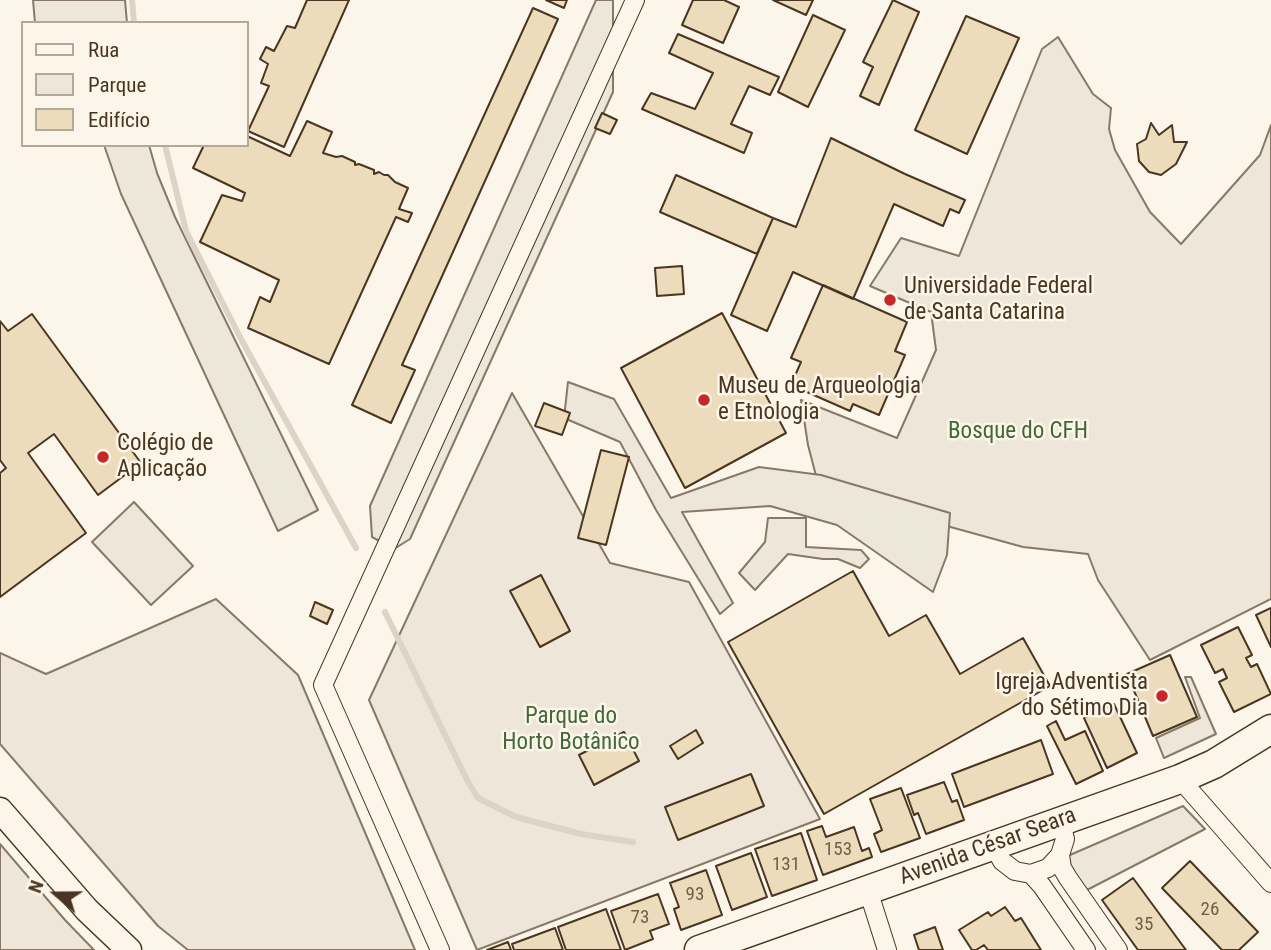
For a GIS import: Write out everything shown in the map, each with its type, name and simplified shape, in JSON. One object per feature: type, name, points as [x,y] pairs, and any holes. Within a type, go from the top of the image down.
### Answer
[{"type":"main road","name":"Avenida César Seara","points":[[699,950],[1180,779],[1214,764],[1271,729]]},
{"type":"main road","points":[[0,810],[87,910],[129,950]]},
{"type":"street","points":[[618,36],[619,0]]},
{"type":"street","points":[[440,950],[323,685],[635,0]]},
{"type":"street","points":[[1180,779],[1271,883]]},
{"type":"street","points":[[994,846],[1002,861],[1015,871],[1031,874],[1048,868],[1060,855],[1065,839],[1061,822]]},
{"type":"street","points":[[1060,855],[1062,868],[1068,878],[1118,950]]},
{"type":"street","points":[[1031,874],[1086,950]]},
{"type":"street","points":[[868,890],[887,950]]},
{"type":"green space","name":"Bosque do CFH","points":[[1058,37],[1093,94],[1111,108],[1109,129],[1115,150],[1150,212],[1181,244],[1260,155],[1271,125],[1271,599],[1150,660],[1098,580],[1088,554],[1023,547],[820,491],[808,445],[801,400],[897,438],[936,350],[931,312],[870,286],[901,238],[959,256],[1042,49]]},
{"type":"green space","name":"Parque do Horto Botânico","points":[[512,393],[610,563],[689,582],[820,819],[477,950],[369,700]]},
{"type":"green space","points":[[134,502],[193,566],[151,605],[92,542]]},
{"type":"green space","points":[[768,518],[806,518],[806,547],[861,550],[869,559],[860,568],[838,559],[788,554],[755,590],[739,573],[765,542]]},
{"type":"green space","points":[[216,599],[298,675],[415,950],[188,950],[158,926],[0,744],[0,653],[46,674]]},
{"type":"green space","points":[[1185,677],[1191,677],[1216,734],[1164,758],[1156,738],[1200,718]]},
{"type":"green space","points":[[1183,806],[1205,829],[1085,891],[1063,858]]},
{"type":"green space","points":[[0,844],[65,920],[94,950],[0,950]]},
{"type":"shaded area","points":[[33,0],[125,0],[127,21],[35,21]]},
{"type":"shaded area","points":[[596,0],[613,0],[613,92],[410,539],[394,549],[372,537],[370,506]]},
{"type":"shaded area","points":[[105,147],[150,147],[175,217],[318,510],[278,531],[121,194]]},
{"type":"shaded area","points":[[568,382],[614,399],[671,498],[759,467],[821,475],[950,513],[947,555],[933,592],[837,525],[770,506],[682,512],[733,603],[720,614],[656,510],[620,442],[564,418]]},
{"type":"building","points":[[307,0],[349,0],[284,147],[248,131],[269,86],[261,83],[268,64],[260,59],[266,47],[274,51],[287,26],[295,28]]},
{"type":"building","points":[[546,0],[567,0],[564,8]]},
{"type":"building","points":[[693,0],[724,0],[739,7],[723,43],[682,25]]},
{"type":"building","points":[[773,0],[813,0],[806,15]]},
{"type":"building","points":[[893,0],[919,12],[879,105],[860,96],[873,67],[863,62]]},
{"type":"building","points":[[533,8],[558,19],[402,365],[415,370],[391,423],[352,405]]},
{"type":"building","points":[[813,15],[845,30],[808,107],[778,92]]},
{"type":"building","points":[[966,16],[1019,38],[967,154],[915,130]]},
{"type":"building","points":[[678,34],[779,77],[770,95],[749,86],[731,124],[752,133],[744,153],[642,109],[651,93],[695,109],[713,73],[669,53]]},
{"type":"building","points":[[602,113],[617,120],[610,134],[595,128]]},
{"type":"building","points":[[307,121],[332,132],[323,153],[342,156],[355,162],[355,165],[374,170],[374,174],[379,172],[388,175],[408,188],[399,209],[412,213],[408,222],[396,217],[329,364],[248,328],[260,297],[270,302],[279,280],[200,242],[222,195],[242,201],[245,193],[193,168],[203,147],[248,147],[248,136],[290,156]]},
{"type":"building","points":[[1151,123],[1159,135],[1172,125],[1174,142],[1187,142],[1176,164],[1161,175],[1149,172],[1139,161],[1137,144],[1146,139]]},
{"type":"building","points":[[831,138],[965,200],[959,213],[950,209],[943,226],[894,204],[853,299],[793,272],[767,331],[731,315],[773,218],[796,227]]},
{"type":"building","points":[[676,175],[773,218],[757,254],[660,212]]},
{"type":"building","points":[[682,266],[684,294],[657,296],[655,268]]},
{"type":"building","points":[[823,285],[907,322],[895,351],[905,355],[879,415],[853,404],[850,411],[791,385],[801,362],[791,358]]},
{"type":"building","name":"Museu de Arqueologia e Etnologia","points":[[722,313],[786,433],[685,488],[621,368]]},
{"type":"building","name":"Colégio de Aplicação","points":[[32,314],[141,463],[98,495],[54,434],[28,453],[86,533],[0,597],[0,473],[6,468],[0,460],[0,321],[8,331]]},
{"type":"building","points":[[544,403],[570,413],[562,435],[535,426]]},
{"type":"building","points":[[601,450],[629,457],[606,545],[578,538]]},
{"type":"building","points":[[853,571],[889,636],[926,615],[960,674],[1023,638],[1050,686],[824,814],[728,642]]},
{"type":"building","points":[[541,575],[570,631],[540,647],[510,591]]},
{"type":"building","points":[[315,602],[333,610],[327,624],[310,616]]},
{"type":"building","points":[[1271,608],[1271,647],[1256,615]]},
{"type":"building","points":[[1238,627],[1252,655],[1246,658],[1251,667],[1257,664],[1271,694],[1234,712],[1219,682],[1227,678],[1223,669],[1215,673],[1201,645]]},
{"type":"building","name":"Igreja Adventista do Sétimo Dia","points":[[1170,655],[1197,717],[1153,736],[1127,674]]},
{"type":"building","points":[[1114,704],[1137,753],[1107,768],[1084,718]]},
{"type":"building","points":[[1056,721],[1065,740],[1085,731],[1103,771],[1076,784],[1047,726]]},
{"type":"building","points":[[696,730],[703,743],[678,759],[670,746]]},
{"type":"building","points":[[624,732],[639,761],[594,785],[579,755]]},
{"type":"building","points":[[1041,740],[1053,774],[964,807],[952,774]]},
{"type":"building","points":[[751,774],[764,806],[678,840],[665,807]]},
{"type":"building","points":[[944,782],[952,802],[957,800],[964,820],[926,834],[918,813],[914,815],[907,795]]},
{"type":"building","points":[[901,788],[920,838],[881,852],[874,834],[882,830],[870,799]]},
{"type":"building","points":[[822,826],[826,837],[854,827],[862,851],[869,848],[872,857],[823,875],[807,831]]},
{"type":"building","points":[[801,833],[817,880],[772,896],[755,849]]},
{"type":"building","points":[[751,853],[767,897],[732,910],[716,866]]},
{"type":"building","points":[[1190,861],[1258,932],[1239,950],[1222,950],[1162,888]]},
{"type":"building","points":[[706,870],[722,915],[681,930],[674,909],[679,907],[670,883]]},
{"type":"building","points":[[1133,878],[1186,950],[1138,950],[1102,900]]},
{"type":"building","points":[[658,894],[669,924],[650,931],[653,939],[625,950],[611,911]]},
{"type":"building","points":[[1005,907],[1015,921],[1021,918],[1041,950],[988,950],[984,945],[972,950],[959,930],[988,912],[991,916]]},
{"type":"building","points":[[606,909],[621,950],[566,950],[558,927]]},
{"type":"building","points":[[935,927],[943,950],[919,950],[914,935]]},
{"type":"building","points":[[555,928],[563,950],[514,950],[512,944]]},
{"type":"building","points":[[508,942],[511,950],[487,950]]},
{"type":"waterway","points":[[132,0],[134,21]]},
{"type":"waterway","points":[[165,147],[186,231],[241,339],[356,548]]},
{"type":"waterway","points":[[385,612],[478,798],[516,817],[581,834],[633,842]]},
{"type":"place","name":"Universidade Federal de Santa Catarina","points":[[890,300]]},
{"type":"place","name":"Museu de Arqueologia e Etnologia","points":[[704,400]]},
{"type":"place","name":"Colégio de Aplicação","points":[[103,457]]},
{"type":"place","name":"Igreja Adventista do Sétimo Dia","points":[[1162,696]]}]
